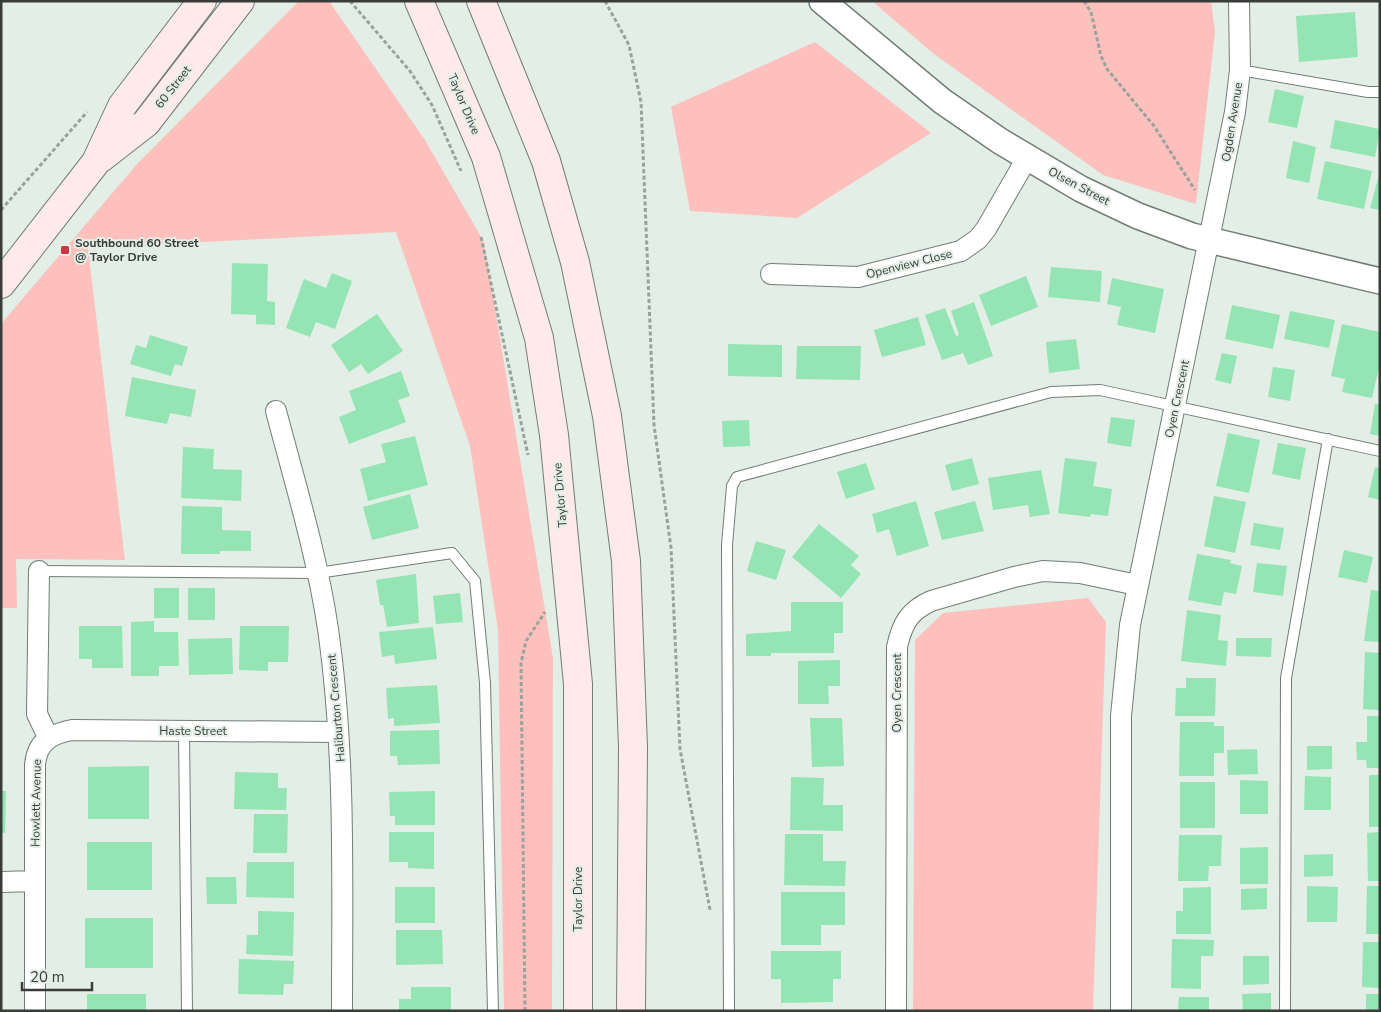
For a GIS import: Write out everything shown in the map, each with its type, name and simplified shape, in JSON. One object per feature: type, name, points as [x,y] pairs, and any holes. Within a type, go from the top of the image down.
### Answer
[{"type":"main road","name":"60 Street","points":[[1,284],[96,162],[122,106],[202,1]]},
{"type":"main road","name":"60 Street","points":[[96,162],[146,123],[240,1]]},
{"type":"main road","name":"Taylor Drive","points":[[419,1],[457,87],[488,165],[539,338],[554,435],[578,684],[578,1011]]},
{"type":"main road","points":[[481,1],[546,160],[575,262],[607,416],[626,561],[633,747],[631,1011]]},
{"type":"street","name":"Olsen Street","points":[[822,1],[942,101],[1027,158],[1138,216],[1210,241],[1380,281]]},
{"type":"street","name":"Ogden Avenue","points":[[1210,241],[1235,112],[1240,70],[1239,1]]},
{"type":"street","name":"Openview Close","points":[[771,274],[858,277],[961,251],[978,240],[986,229],[1027,158]]},
{"type":"street","name":"Oyen Crescent","points":[[1121,1011],[1121,716],[1130,625],[1210,241]]},
{"type":"street","name":"Haliburton Crescent","points":[[276,411],[318,573],[331,654],[342,804],[342,1011]]},
{"type":"street","name":"Oyen Crescent","points":[[896,1011],[897,647],[906,618],[920,606],[931,601],[1028,573],[1059,571],[1080,573],[1137,586]]},
{"type":"street","points":[[39,572],[37,714],[48,737]]},
{"type":"street","name":"Haste Street","points":[[48,737],[72,730],[338,732]]},
{"type":"street","name":"Howlett Avenue","points":[[35,1011],[35,765],[39,749],[48,737]]},
{"type":"street","points":[[1,882],[35,881]]},
{"type":"lane","points":[[1240,70],[1368,92],[1380,92]]},
{"type":"lane","points":[[728,1011],[727,545],[732,486],[737,477],[1051,392],[1076,390],[1100,390],[1380,451]]},
{"type":"lane","points":[[1285,1011],[1286,678],[1328,439]]},
{"type":"lane","points":[[39,572],[318,573],[452,553],[475,581],[485,683],[489,785],[493,1011]]},
{"type":"lane","points":[[184,731],[187,1011]]},
{"type":"path","points":[[350,1],[410,71],[432,105],[463,174]]},
{"type":"path","points":[[605,1],[629,45],[640,102],[654,425],[671,548],[680,749],[711,918]]},
{"type":"path","points":[[1084,1],[1090,12],[1101,56],[1107,69],[1154,126],[1195,190]]},
{"type":"path","points":[[1,210],[87,112]]},
{"type":"path","points":[[479,229],[530,462]]},
{"type":"path","points":[[525,1011],[521,663],[526,641],[548,606]]},
{"type":"shaded area","points":[[299,1],[329,1],[425,140],[484,242],[553,658],[552,1011],[504,1011],[498,630],[470,446],[396,232],[88,248],[125,560],[16,559],[17,608],[1,608],[1,324],[137,164]]},
{"type":"shaded area","points":[[872,1],[1211,1],[1215,32],[1196,204],[1103,175],[934,54]]},
{"type":"shaded area","points":[[815,42],[931,133],[797,218],[690,211],[671,107]]},
{"type":"shaded area","points":[[1088,598],[1106,622],[1093,1011],[913,1011],[915,640],[943,613]]},
{"type":"building","points":[[1355,12],[1358,57],[1299,62],[1296,16]]},
{"type":"building","points":[[1275,89],[1304,96],[1297,128],[1268,122]]},
{"type":"building","points":[[1335,120],[1380,129],[1375,157],[1330,148]]},
{"type":"building","points":[[1293,141],[1316,147],[1309,183],[1286,178]]},
{"type":"building","points":[[1325,161],[1372,171],[1364,209],[1317,199]]},
{"type":"building","points":[[1380,175],[1380,210],[1370,208]]},
{"type":"building","points":[[232,263],[268,264],[267,301],[275,302],[275,325],[256,324],[256,315],[231,314]]},
{"type":"building","points":[[1051,267],[1102,271],[1100,302],[1048,297]]},
{"type":"building","points":[[332,273],[352,281],[335,329],[316,322],[310,337],[286,328],[304,279],[326,288]]},
{"type":"building","points":[[1026,276],[1038,307],[991,326],[979,295]]},
{"type":"building","points":[[1112,278],[1164,289],[1155,333],[1117,325],[1121,307],[1107,304]]},
{"type":"building","points":[[974,302],[993,356],[968,365],[963,353],[942,360],[925,315],[945,308],[956,336],[959,335],[951,311]]},
{"type":"building","points":[[1232,305],[1280,315],[1273,349],[1225,339]]},
{"type":"building","points":[[1290,311],[1335,320],[1329,348],[1284,339]]},
{"type":"building","points":[[377,314],[403,351],[368,374],[361,364],[349,372],[331,345]]},
{"type":"building","points":[[918,317],[926,345],[882,357],[874,330]]},
{"type":"building","points":[[1342,324],[1380,332],[1380,363],[1372,398],[1342,392],[1345,379],[1331,376]]},
{"type":"building","points":[[150,335],[188,347],[182,366],[175,364],[171,376],[130,364],[136,345],[146,348]]},
{"type":"building","points":[[1076,339],[1080,369],[1049,373],[1046,342]]},
{"type":"building","points":[[728,344],[782,345],[782,377],[728,376]]},
{"type":"building","points":[[797,346],[861,346],[860,380],[796,379]]},
{"type":"building","points":[[1222,353],[1237,356],[1231,384],[1215,380]]},
{"type":"building","points":[[1273,367],[1295,370],[1290,401],[1268,397]]},
{"type":"building","points":[[401,371],[410,396],[398,400],[406,422],[349,444],[339,417],[356,410],[349,391]]},
{"type":"building","points":[[132,377],[196,390],[191,417],[170,413],[167,424],[125,416]]},
{"type":"building","points":[[1375,404],[1380,404],[1380,436],[1370,434]]},
{"type":"building","points":[[1111,417],[1135,420],[1131,447],[1107,443]]},
{"type":"building","points":[[749,420],[750,446],[723,447],[722,421]]},
{"type":"building","points":[[1228,433],[1260,440],[1249,493],[1216,486]]},
{"type":"building","points":[[415,436],[428,485],[368,501],[360,469],[386,462],[381,444]]},
{"type":"building","points":[[1278,443],[1306,448],[1300,480],[1272,474]]},
{"type":"building","points":[[183,447],[214,449],[213,469],[242,470],[241,501],[181,498]]},
{"type":"building","points":[[972,458],[979,484],[952,491],[945,465]]},
{"type":"building","points":[[1065,458],[1097,462],[1093,486],[1112,489],[1108,516],[1091,514],[1090,517],[1058,513]]},
{"type":"building","points":[[866,463],[875,489],[846,499],[837,472]]},
{"type":"building","points":[[1375,467],[1380,468],[1380,500],[1368,497]]},
{"type":"building","points":[[1041,470],[1050,514],[1030,517],[1028,505],[993,510],[988,478]]},
{"type":"building","points":[[410,494],[419,528],[372,540],[363,507]]},
{"type":"building","points":[[1214,496],[1246,502],[1235,553],[1204,546]]},
{"type":"building","points":[[916,501],[929,546],[897,556],[889,529],[877,533],[872,514]]},
{"type":"building","points":[[975,501],[984,531],[942,540],[934,512]]},
{"type":"building","points":[[182,506],[222,507],[222,530],[251,531],[251,551],[220,551],[220,554],[181,554]]},
{"type":"building","points":[[1254,523],[1284,528],[1280,550],[1250,545]]},
{"type":"building","points":[[819,524],[859,556],[851,565],[861,574],[841,598],[792,557]]},
{"type":"building","points":[[756,541],[786,550],[776,580],[747,571]]},
{"type":"building","points":[[1344,550],[1373,557],[1367,583],[1338,577]]},
{"type":"building","points":[[1197,554],[1231,560],[1230,563],[1242,566],[1236,594],[1224,592],[1221,606],[1188,600]]},
{"type":"building","points":[[1257,563],[1287,566],[1283,596],[1253,592]]},
{"type":"building","points":[[416,574],[419,623],[387,627],[383,605],[380,605],[376,580]]},
{"type":"building","points":[[154,588],[179,588],[179,618],[154,618]]},
{"type":"building","points":[[188,588],[215,588],[215,620],[188,620]]},
{"type":"building","points":[[1371,590],[1380,591],[1380,642],[1364,641]]},
{"type":"building","points":[[460,593],[463,622],[436,624],[433,596]]},
{"type":"building","points":[[791,602],[843,602],[843,633],[834,633],[834,653],[771,653],[771,656],[746,656],[746,634],[791,631]]},
{"type":"building","points":[[1187,610],[1221,615],[1218,640],[1228,641],[1226,666],[1181,661]]},
{"type":"building","points":[[154,621],[154,632],[178,632],[179,666],[159,666],[159,676],[131,676],[131,622]]},
{"type":"building","points":[[79,626],[122,626],[123,668],[92,668],[92,659],[79,659]]},
{"type":"building","points":[[240,626],[289,626],[288,662],[268,662],[268,671],[239,670]]},
{"type":"building","points":[[433,627],[437,659],[395,664],[394,655],[382,657],[379,632]]},
{"type":"building","points":[[232,638],[233,674],[189,675],[188,639]]},
{"type":"building","points":[[1236,638],[1272,638],[1271,657],[1236,656]]},
{"type":"building","points":[[1365,652],[1380,653],[1380,710],[1363,709]]},
{"type":"building","points":[[840,660],[840,686],[828,686],[829,704],[798,704],[798,661]]},
{"type":"building","points":[[1186,678],[1216,678],[1215,716],[1175,716],[1176,688],[1186,688]]},
{"type":"building","points":[[437,685],[440,723],[394,726],[394,718],[388,719],[386,688]]},
{"type":"building","points":[[1367,716],[1380,716],[1380,768],[1367,768],[1366,760],[1357,760],[1356,742],[1367,742]]},
{"type":"building","points":[[810,718],[842,718],[844,766],[812,767]]},
{"type":"building","points":[[1180,722],[1214,722],[1214,726],[1224,726],[1224,753],[1214,753],[1214,776],[1179,776]]},
{"type":"building","points":[[439,730],[440,764],[398,765],[397,756],[390,756],[390,731]]},
{"type":"building","points":[[1307,746],[1332,746],[1332,769],[1307,770]]},
{"type":"building","points":[[1257,749],[1258,774],[1228,775],[1227,750]]},
{"type":"building","points":[[149,766],[149,819],[88,819],[88,767]]},
{"type":"building","points":[[235,772],[278,773],[278,788],[287,788],[286,810],[234,809]]},
{"type":"building","points":[[1369,775],[1380,775],[1380,827],[1369,827]]},
{"type":"building","points":[[1305,776],[1331,777],[1331,810],[1304,810]]},
{"type":"building","points":[[791,777],[824,778],[823,805],[843,805],[843,831],[790,830]]},
{"type":"building","points":[[1240,780],[1268,781],[1268,814],[1240,814]]},
{"type":"building","points":[[1180,782],[1215,782],[1215,828],[1180,828]]},
{"type":"building","points":[[1,791],[6,791],[5,833],[1,833]]},
{"type":"building","points":[[435,791],[435,825],[395,825],[395,816],[390,816],[389,792]]},
{"type":"building","points":[[254,814],[288,814],[287,853],[253,853]]},
{"type":"building","points":[[389,832],[434,832],[434,869],[408,868],[408,862],[389,862]]},
{"type":"building","points":[[1380,832],[1380,881],[1368,881],[1367,833]]},
{"type":"building","points":[[785,834],[823,834],[823,861],[846,861],[845,886],[784,885]]},
{"type":"building","points":[[1179,835],[1222,835],[1221,866],[1209,866],[1208,881],[1178,881]]},
{"type":"building","points":[[87,842],[152,842],[152,890],[87,890]]},
{"type":"building","points":[[1268,847],[1268,884],[1240,884],[1240,848]]},
{"type":"building","points":[[1333,854],[1333,876],[1304,877],[1304,855]]},
{"type":"building","points":[[247,862],[294,862],[294,898],[246,897]]},
{"type":"building","points":[[206,877],[236,877],[237,904],[207,904]]},
{"type":"building","points":[[1307,886],[1338,887],[1337,922],[1307,922]]},
{"type":"building","points":[[1367,886],[1380,886],[1380,934],[1366,934]]},
{"type":"building","points":[[395,887],[435,887],[435,923],[395,923]]},
{"type":"building","points":[[1211,887],[1211,934],[1176,934],[1176,911],[1183,911],[1183,888]]},
{"type":"building","points":[[1267,888],[1267,909],[1241,910],[1241,889]]},
{"type":"building","points":[[781,892],[845,892],[845,925],[821,925],[821,945],[781,945]]},
{"type":"building","points":[[258,911],[294,912],[293,956],[246,954],[247,935],[258,935]]},
{"type":"building","points":[[85,918],[153,918],[153,968],[85,968]]},
{"type":"building","points":[[396,930],[442,930],[443,964],[396,965]]},
{"type":"building","points":[[1172,939],[1214,940],[1213,956],[1201,956],[1201,989],[1171,988]]},
{"type":"building","points":[[1363,942],[1380,942],[1380,988],[1362,987]]},
{"type":"building","points":[[771,951],[841,951],[841,979],[833,979],[833,1002],[781,1003],[781,979],[771,979]]},
{"type":"building","points":[[1243,956],[1269,956],[1269,984],[1243,985]]},
{"type":"building","points":[[239,959],[294,961],[293,984],[284,984],[283,995],[238,994]]},
{"type":"building","points":[[411,987],[451,987],[451,1011],[399,1011],[399,999],[411,999]]},
{"type":"building","points":[[1271,993],[1271,1011],[1243,1011],[1242,994]]},
{"type":"building","points":[[87,994],[146,994],[146,1011],[87,1011]]},
{"type":"building","points":[[1366,994],[1380,994],[1380,1011],[1366,1011]]},
{"type":"building","points":[[1179,997],[1209,997],[1209,1011],[1178,1011]]},
{"type":"place","name":"Southbound 60 Street @ Taylor Drive","points":[[65,250]]}]
